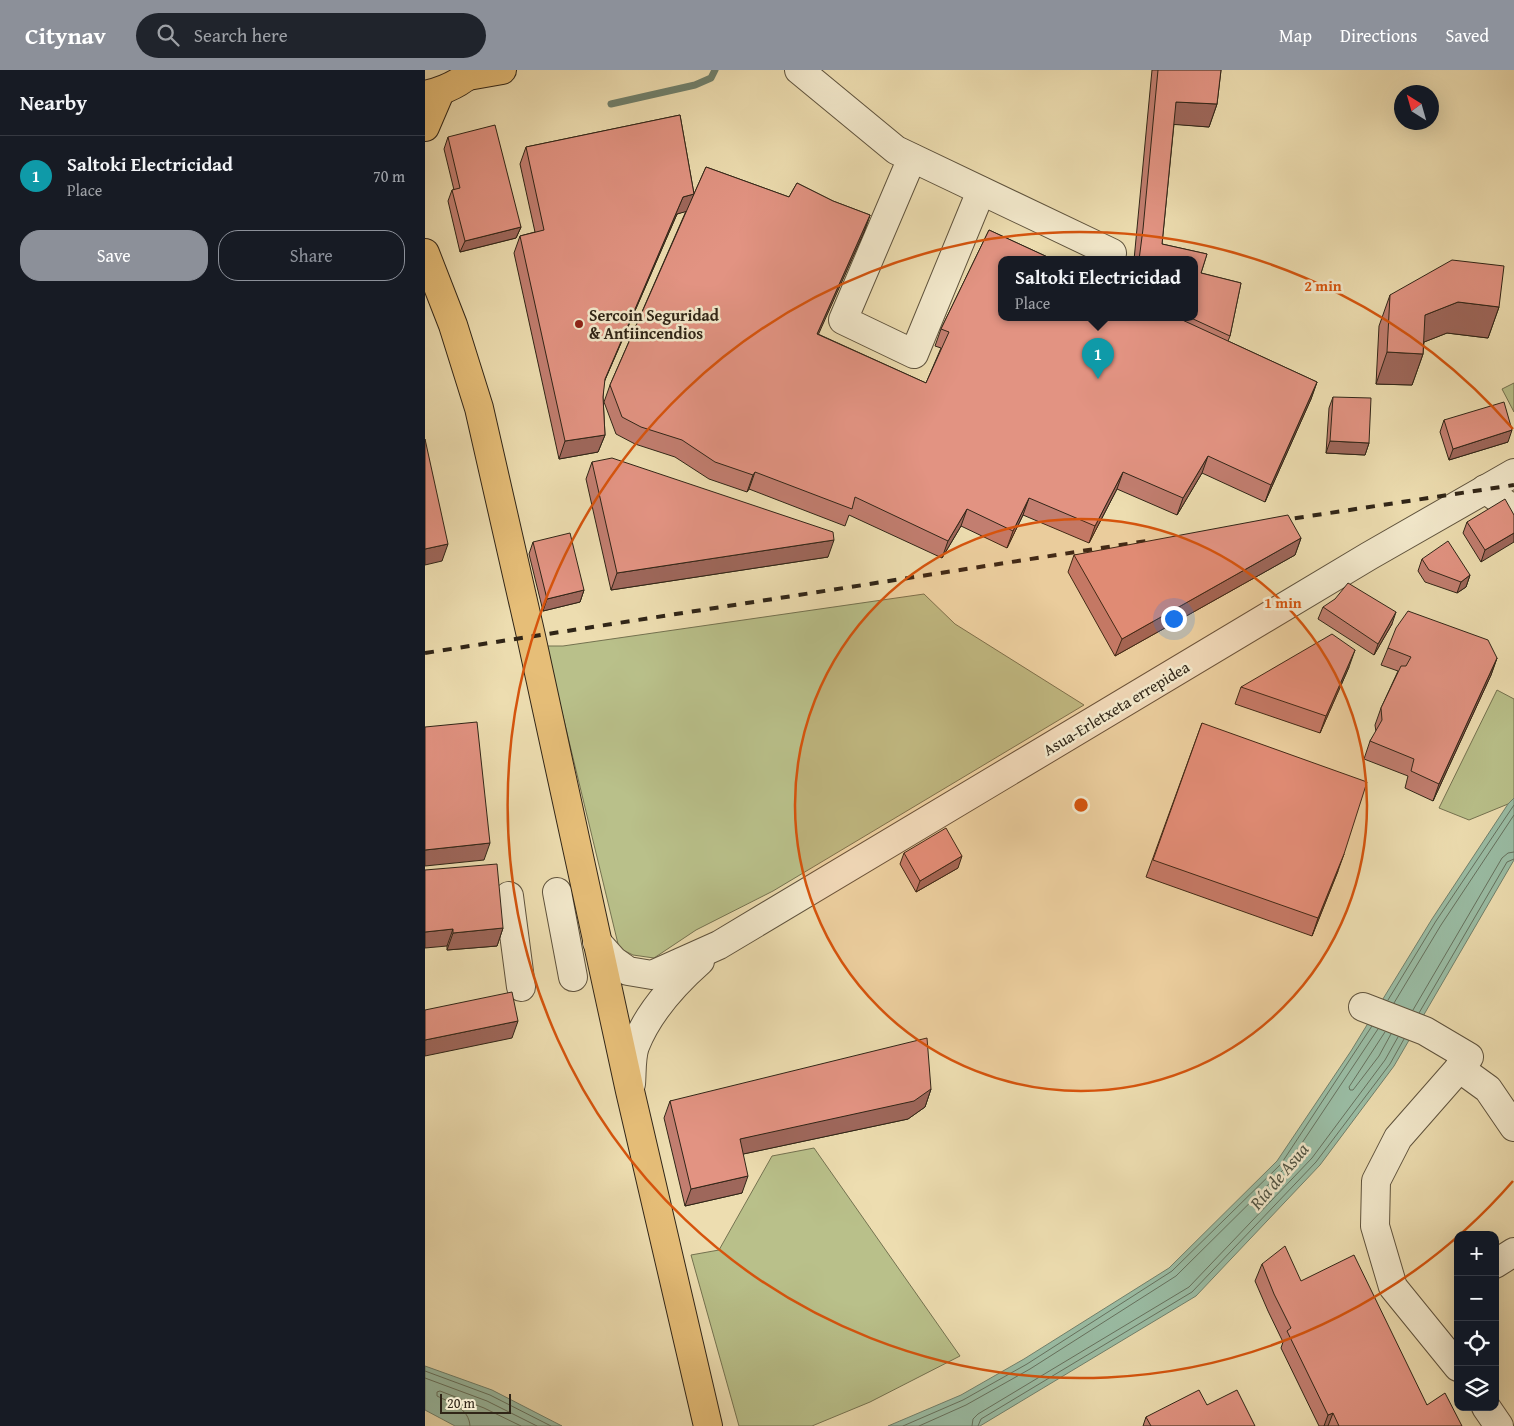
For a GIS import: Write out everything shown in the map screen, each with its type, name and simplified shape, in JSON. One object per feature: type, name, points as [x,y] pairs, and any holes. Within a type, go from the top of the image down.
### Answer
[{"type":"main road","points":[[425,127],[432,93],[471,73],[502,70]]},
{"type":"main road","points":[[425,253],[453,325],[479,408],[531,636],[630,1091],[708,1426]]},
{"type":"street","points":[[799,70],[896,150],[1112,253],[1111,256]]},
{"type":"street","points":[[912,158],[843,320],[913,354],[981,191]]},
{"type":"street","name":"Asua-Erletxeta errepidea","points":[[719,945],[1369,556],[1514,473]]},
{"type":"street","points":[[1485,489],[1514,510]]},
{"type":"street","points":[[557,892],[573,977]]},
{"type":"street","points":[[509,896],[521,986]]},
{"type":"street","points":[[597,942],[614,962],[628,971],[652,975],[719,945]]},
{"type":"street","points":[[630,1091],[635,1047],[654,1010],[682,977],[719,945]]},
{"type":"street","points":[[1363,1006],[1425,1031],[1469,1057],[1398,1138],[1376,1181],[1375,1226],[1393,1287],[1457,1366]]},
{"type":"street","points":[[1459,1068],[1488,1089],[1514,1127]]},
{"type":"street","points":[[1499,1261],[1514,1252]]},
{"type":"street","points":[[1489,1411],[1499,1426]]},
{"type":"shaded area","points":[[1514,383],[1514,412],[1502,389]]},
{"type":"shaded area","points":[[924,594],[955,624],[1084,705],[773,891],[696,930],[654,958],[633,955],[619,948],[546,646],[563,646]]},
{"type":"shaded area","points":[[1497,690],[1514,699],[1514,798],[1508,804],[1469,820],[1439,808]]},
{"type":"shaded area","points":[[814,1148],[960,1356],[870,1402],[812,1426],[739,1426],[691,1255],[719,1250],[772,1156]]},
{"type":"water","name":"Ría de Asua","points":[[1514,798],[1514,860],[1394,1066],[1320,1165],[1196,1296],[980,1426],[888,1426],[961,1395],[1024,1359],[1169,1268],[1277,1161],[1351,1051],[1432,919],[1508,804]]},
{"type":"water","points":[[425,1366],[492,1390],[562,1426],[455,1426],[425,1410]]},
{"type":"building","points":[[1158,70],[1221,70],[1217,104],[1176,102],[1162,244],[1207,254],[1201,273],[1241,283],[1230,336],[1198,321],[1198,256],[1140,256]]},
{"type":"building","points":[[680,115],[694,194],[683,197],[605,379],[603,397],[605,435],[565,441],[520,236],[544,230],[526,147]]},
{"type":"building","points":[[495,125],[521,227],[465,241],[452,190],[460,188],[448,137]]},
{"type":"building","points":[[706,167],[789,197],[797,183],[833,201],[870,215],[817,334],[926,383],[949,332],[941,329],[989,230],[1045,256],[998,256],[998,321],[1185,321],[1317,382],[1271,485],[1208,456],[1183,498],[1123,472],[1095,526],[1029,498],[1013,531],[967,509],[948,541],[855,497],[852,509],[755,472],[753,475],[715,462],[682,440],[641,427],[622,417],[610,385]]},
{"type":"building","points":[[1452,260],[1504,266],[1499,307],[1458,302],[1425,315],[1423,354],[1387,352],[1390,295]]},
{"type":"building","points":[[1333,397],[1371,398],[1369,443],[1330,441]]},
{"type":"building","points":[[1504,402],[1512,430],[1453,449],[1444,420]]},
{"type":"building","points":[[425,439],[448,544],[425,549]]},
{"type":"building","points":[[612,458],[833,532],[834,540],[617,573],[592,462]]},
{"type":"building","points":[[1505,499],[1514,515],[1514,533],[1485,550],[1467,522]]},
{"type":"building","points":[[1288,515],[1301,538],[1122,639],[1074,555]]},
{"type":"building","points":[[570,533],[584,590],[547,599],[533,542]]},
{"type":"building","points":[[1448,541],[1470,575],[1461,582],[1429,570],[1422,559]]},
{"type":"building","points":[[1348,583],[1396,612],[1378,644],[1323,607],[1335,599]]},
{"type":"building","points":[[1408,611],[1488,640],[1497,658],[1439,784],[1411,771],[1414,759],[1370,741],[1382,720],[1381,708],[1401,666],[1406,666],[1411,657],[1388,648],[1396,628]]},
{"type":"building","points":[[1332,634],[1355,650],[1326,716],[1241,687]]},
{"type":"building","points":[[477,722],[490,843],[425,850],[425,727]]},
{"type":"building","points":[[1202,723],[1367,782],[1344,854],[1318,918],[1153,860]]},
{"type":"building","points":[[946,828],[962,856],[920,881],[904,853]]},
{"type":"building","points":[[497,864],[503,928],[453,933],[453,929],[425,932],[425,870]]},
{"type":"building","points":[[512,992],[518,1021],[425,1040],[425,1010]]},
{"type":"building","points":[[927,1038],[931,1089],[914,1101],[740,1139],[748,1176],[691,1189],[670,1101]]},
{"type":"building","points":[[1285,1246],[1301,1281],[1354,1255],[1427,1405],[1445,1393],[1462,1426],[1339,1426],[1333,1413],[1328,1415],[1287,1331],[1291,1328],[1262,1264]]},
{"type":"building","points":[[1199,1390],[1207,1405],[1237,1390],[1255,1426],[1151,1426],[1146,1417]]},
{"type":"waterway","points":[[611,104],[695,85],[711,78],[715,70]]},
{"type":"railway","points":[[1277,521],[1514,485]]},
{"type":"railway","points":[[425,653],[1153,540]]},
{"type":"place","name":"Sercoin Seguridad & Antiincendios","points":[[579,324]]},
{"type":"place","name":"Saltoki Electricidad","points":[[1098,379]]}]
